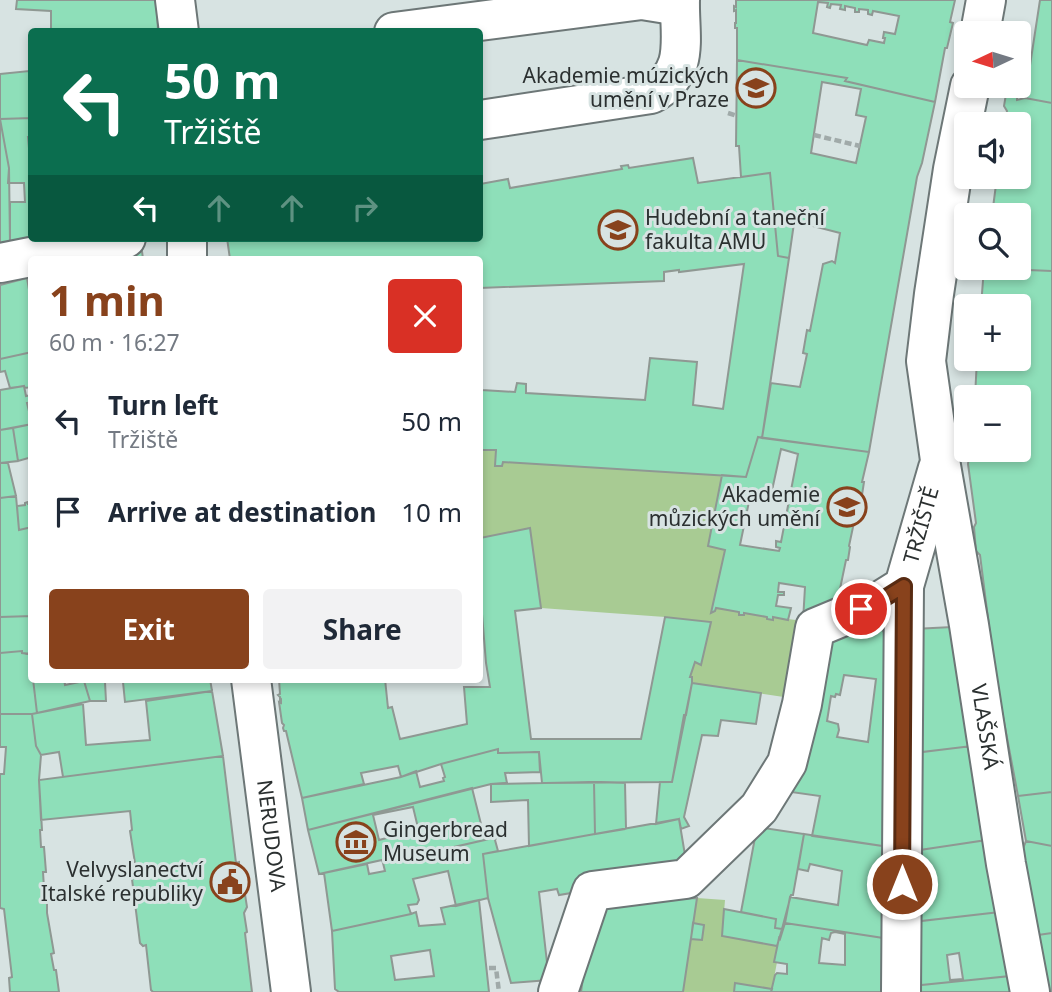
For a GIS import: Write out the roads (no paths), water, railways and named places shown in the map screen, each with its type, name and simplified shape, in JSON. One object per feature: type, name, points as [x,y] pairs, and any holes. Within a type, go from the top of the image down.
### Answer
[{"type":"street","points":[[176,0],[179,28]]},
{"type":"street","points":[[425,28],[642,0],[680,5],[680,63],[662,88],[651,94],[483,120]]},
{"type":"street","points":[[982,21],[986,0]]},
{"type":"street","name":"TRŽIŠTĚ","points":[[558,992],[592,891],[686,879],[759,808],[787,763],[802,704],[815,628],[880,601],[904,586],[940,460],[926,361],[953,169],[968,98]]},
{"type":"street","points":[[35,256],[106,242]]},
{"type":"street","points":[[0,263],[28,257]]},
{"type":"street","name":"VLAŠSKÁ","points":[[940,460],[1006,864],[1030,992]]},
{"type":"street","points":[[901,992],[904,586]]},
{"type":"street","name":"NERUDOVA","points":[[252,683],[292,992]]},
{"type":"place","name":"Akademie múzických umění v Praze","points":[[756,88]]},
{"type":"place","name":"Hudební a taneční fakulta AMU","points":[[618,230]]},
{"type":"place","name":"Akademie můzických umění","points":[[847,507]]},
{"type":"place","name":"Gingerbread Museum","points":[[356,842]]},
{"type":"place","name":"Velvyslanectví Italské republiky","points":[[230,882]]}]
